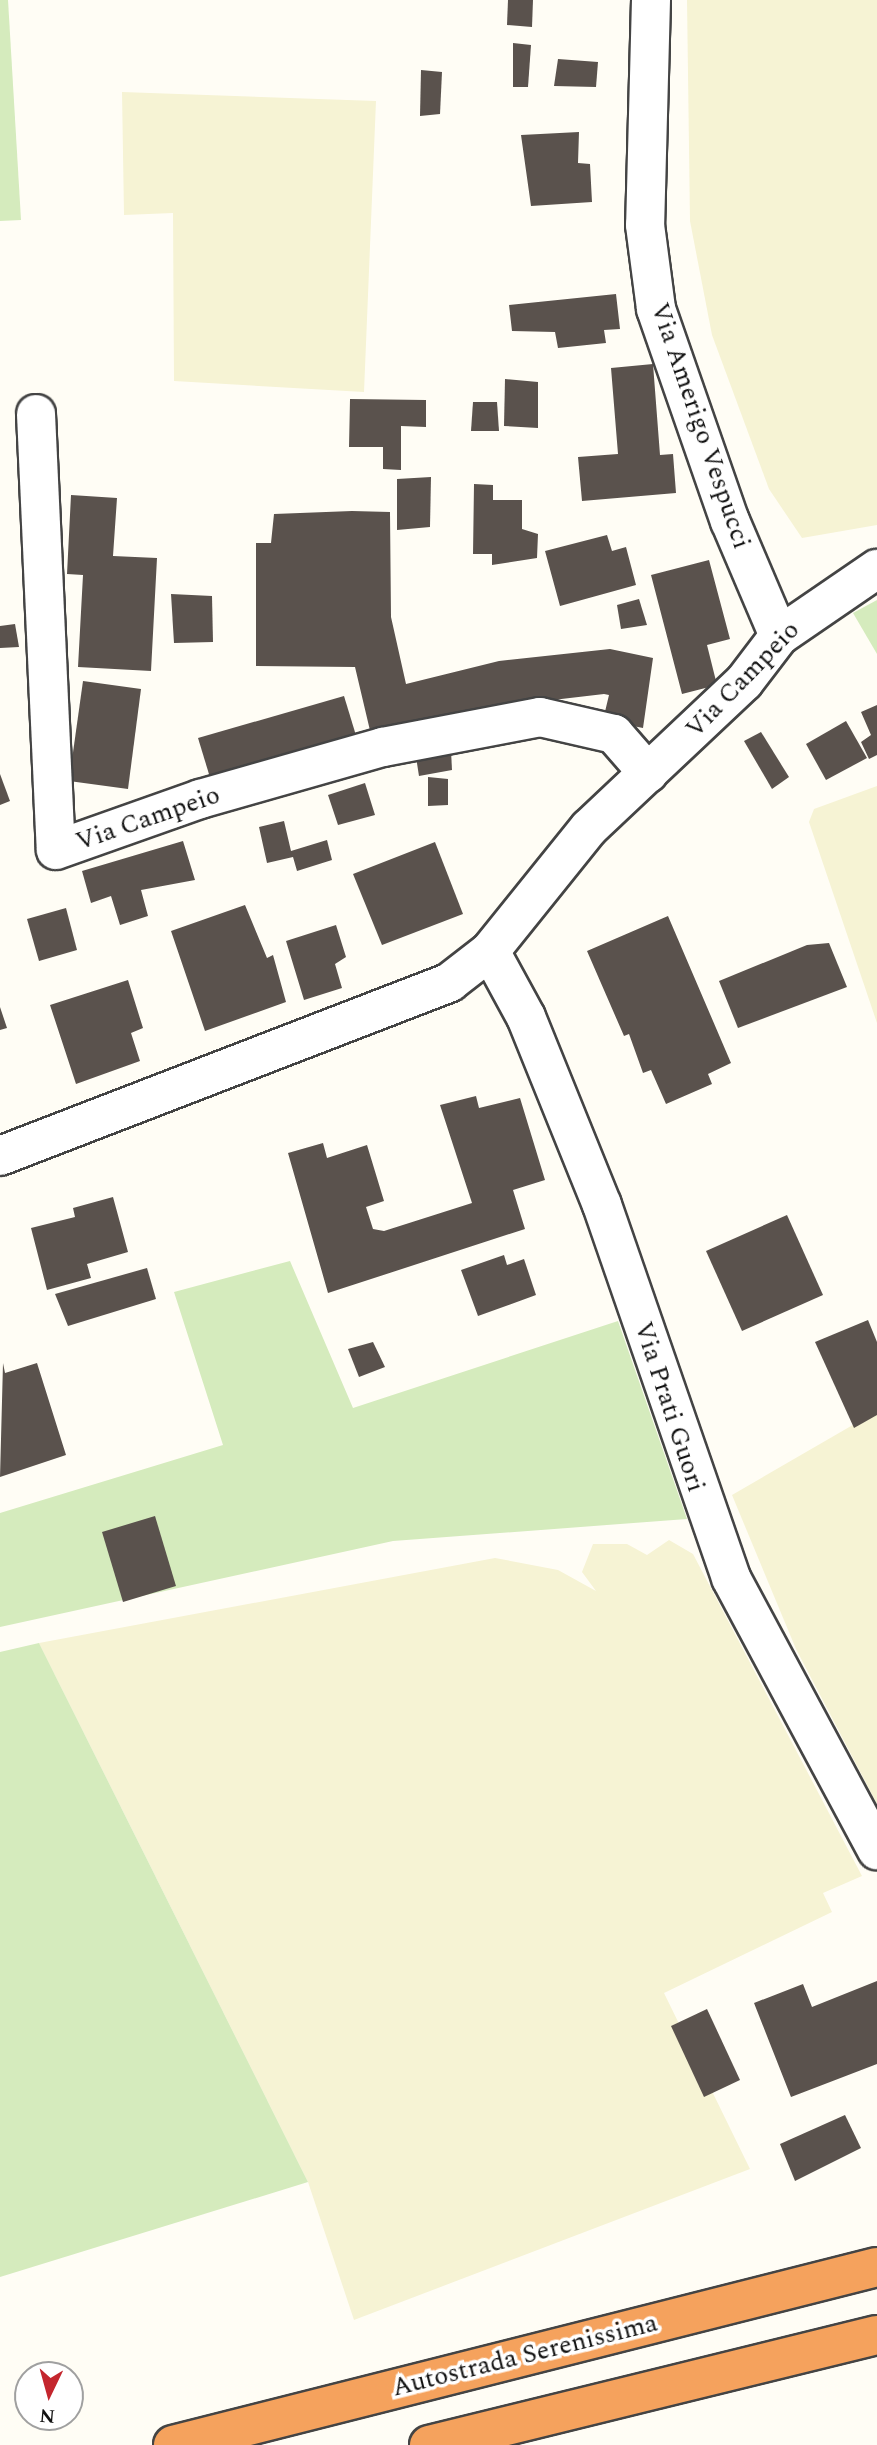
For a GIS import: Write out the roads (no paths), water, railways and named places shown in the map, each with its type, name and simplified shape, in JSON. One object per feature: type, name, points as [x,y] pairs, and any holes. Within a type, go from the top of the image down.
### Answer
[{"type":"highway","name":"Autostrada Serenissima","points":[[173,2445],[877,2267]]},
{"type":"highway","points":[[429,2445],[877,2335]]},
{"type":"street","name":"Via Amerigo Vespucci","points":[[651,0],[645,225],[656,309],[730,521],[779,636]]},
{"type":"street","name":"Via Campeio","points":[[36,414],[56,850],[200,799],[383,747],[540,717],[614,734],[648,773]]},
{"type":"street","name":"Via Campeio","points":[[0,1156],[450,982],[490,951],[580,838],[744,682],[779,636],[877,569]]},
{"type":"street","name":"Via Prati Guori","points":[[490,951],[526,1017],[602,1205],[731,1578],[877,1850]]}]
